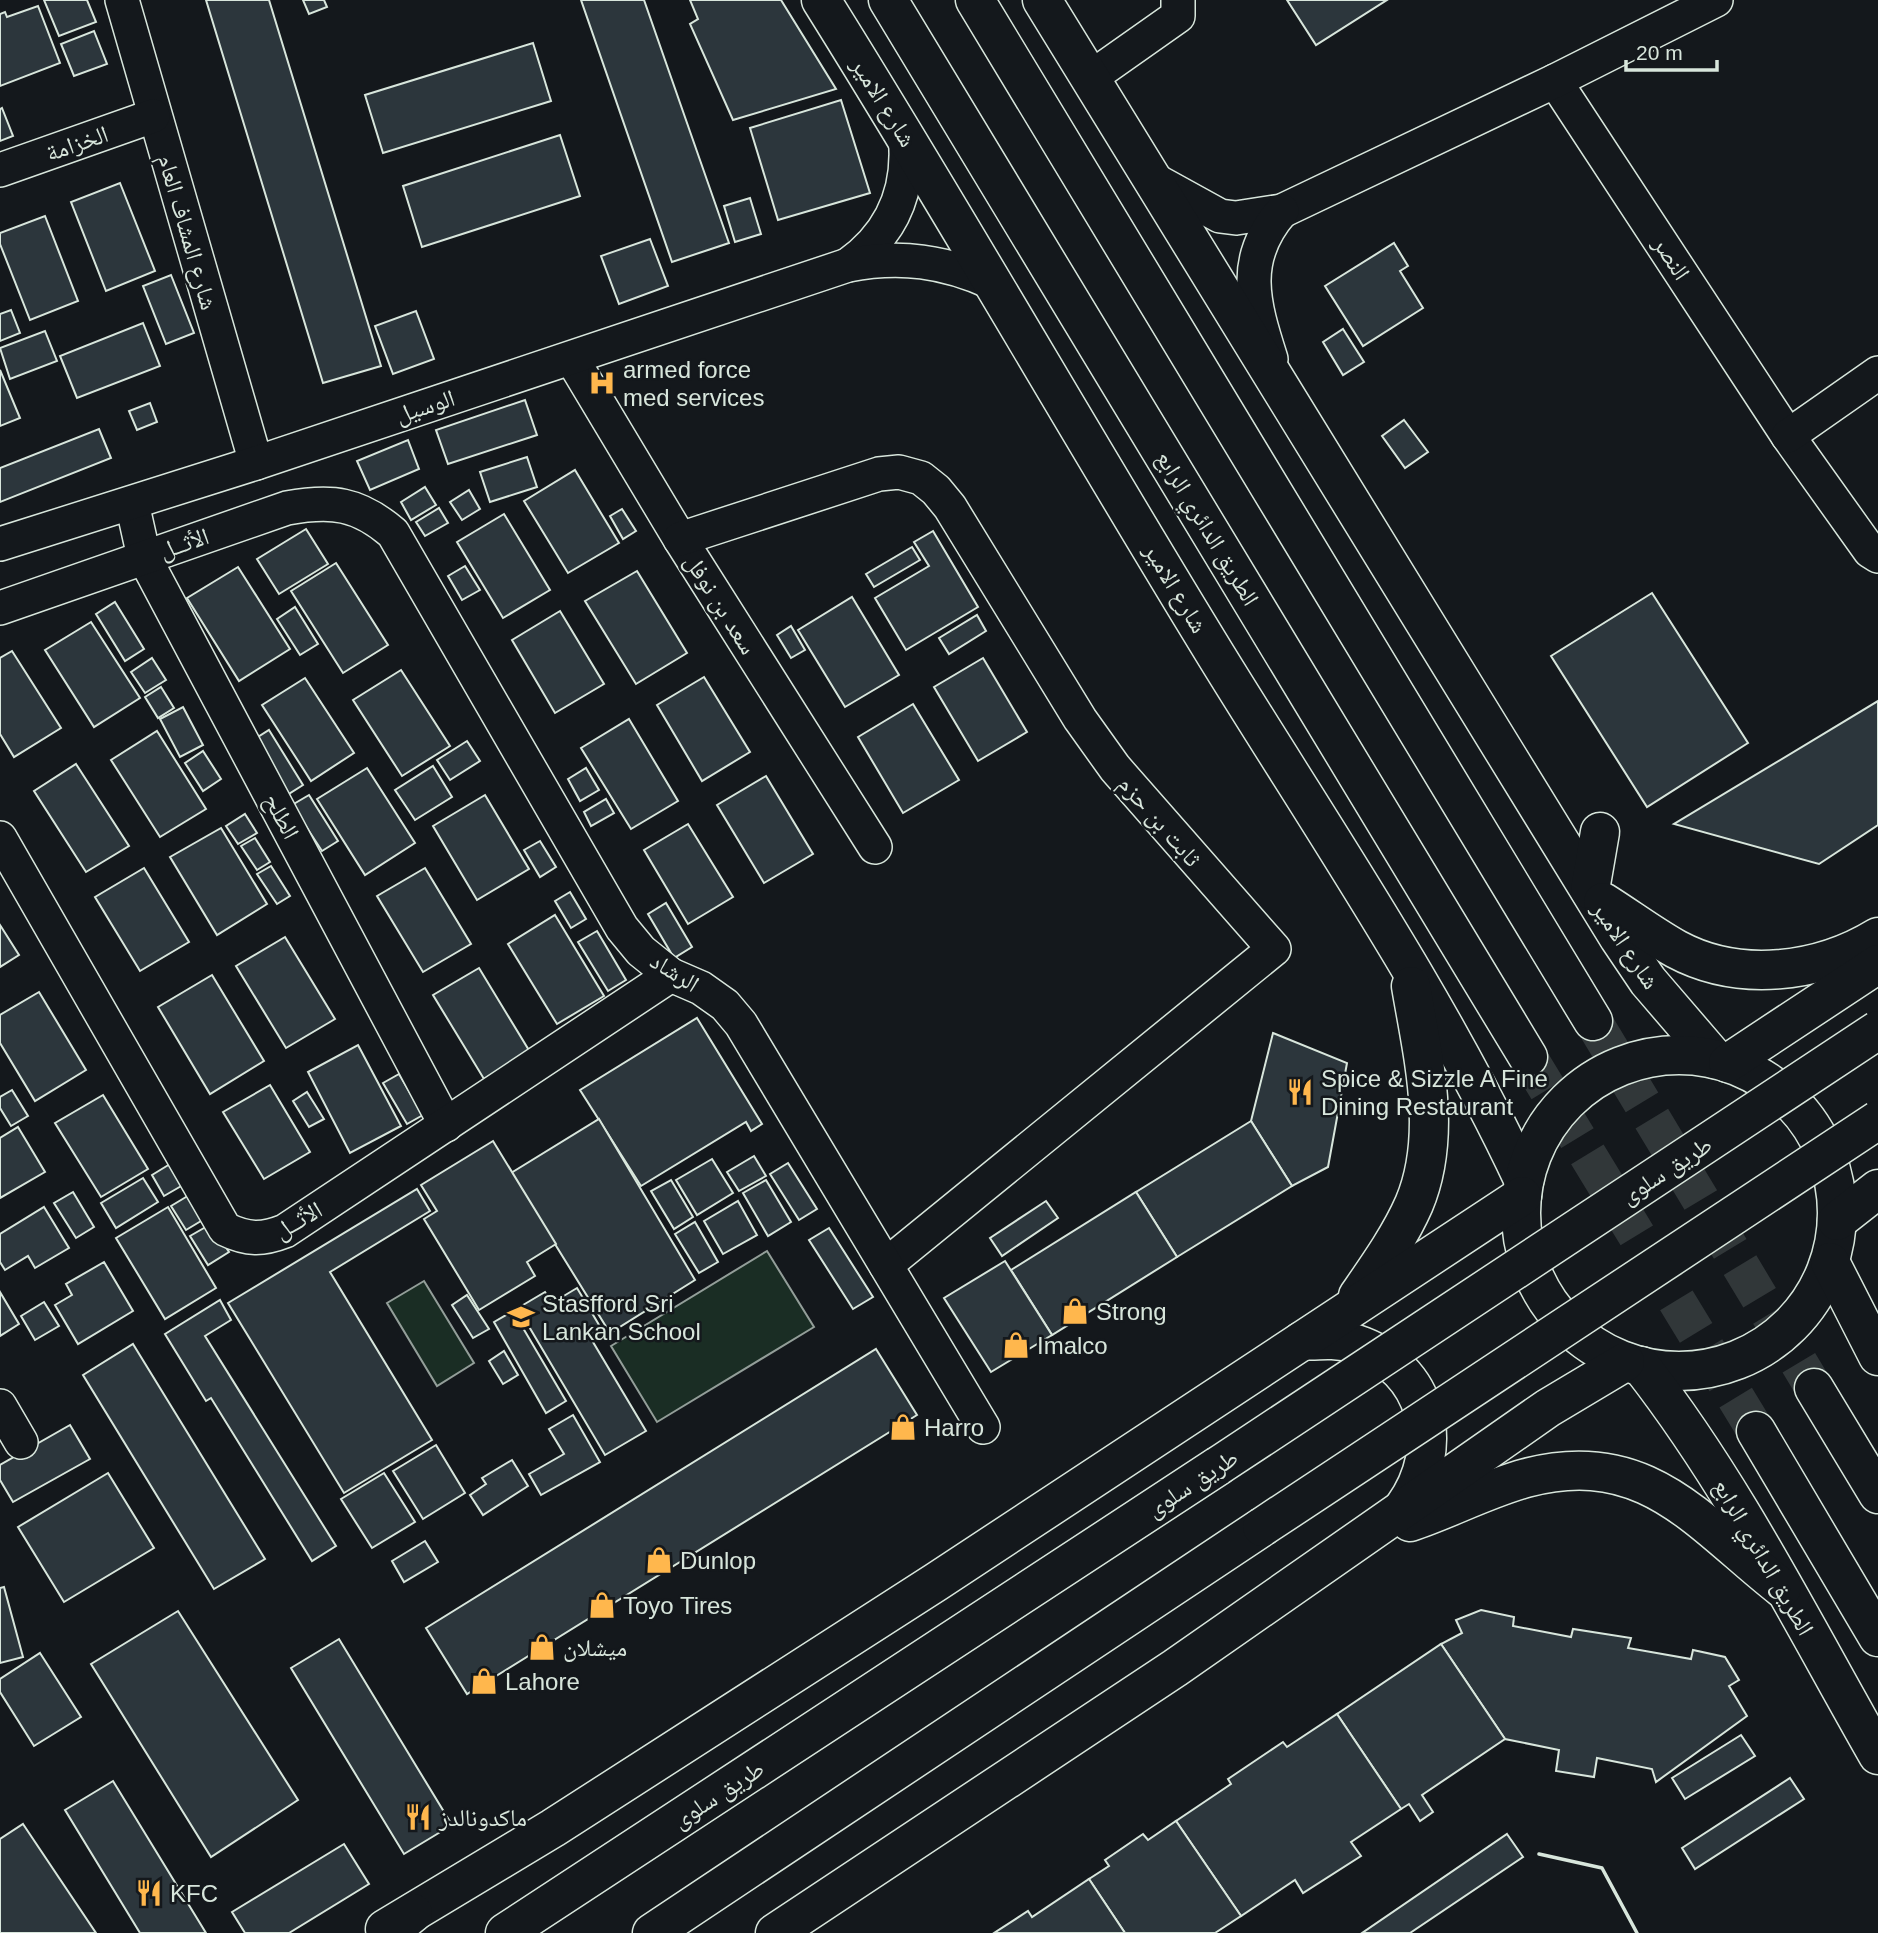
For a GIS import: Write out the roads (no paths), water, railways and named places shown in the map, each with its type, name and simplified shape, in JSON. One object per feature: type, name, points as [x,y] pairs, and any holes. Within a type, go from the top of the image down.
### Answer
[{"type":"main road","name":"شارع الامير","points":[[821,0],[905,135],[1215,654],[1408,965],[1487,1103],[1523,1188]]},
{"type":"main road","name":"الطريق الدائري الرابع","points":[[888,0],[1528,1057]]},
{"type":"main road","points":[[975,0],[1593,1021]]},
{"type":"main road","name":"شارع الامير","points":[[1042,0],[1648,981],[1722,1061]]},
{"type":"main road","points":[[1601,832],[1592,893],[1677,950],[1725,966],[1751,969],[1811,966],[1852,953],[1878,937]]},
{"type":"main road","points":[[1722,1061],[1878,964]]},
{"type":"main road","points":[[1349,1309],[1413,1205],[1426,1159],[1428,1090],[1408,965]]},
{"type":"main road","name":"طريق سلوى","points":[[505,1933],[1878,1030]]},
{"type":"main road","points":[[1688,1055],[1722,1061],[1766,1080],[1798,1108],[1821,1143],[1835,1181],[1837,1222],[1830,1262],[1818,1289],[1802,1313],[1781,1334],[1756,1351],[1729,1363],[1700,1370],[1670,1370],[1633,1364],[1597,1349],[1573,1330],[1552,1308],[1533,1274],[1523,1236],[1523,1188],[1532,1154],[1545,1129],[1562,1107],[1582,1088],[1632,1062],[1688,1055]]},
{"type":"main road","points":[[652,1933],[1878,1121]]},
{"type":"main road","points":[[377,1933],[401,1923],[646,1768],[1302,1341],[1523,1188]]},
{"type":"main road","points":[[1837,1222],[1878,1189]]},
{"type":"main road","points":[[1830,1262],[1878,1356]]},
{"type":"main road","points":[[1302,1341],[1341,1341],[1378,1353],[1398,1369],[1414,1390],[1424,1414],[1429,1440],[1421,1478],[1401,1511]]},
{"type":"main road","name":"الطريق الدائري الرابع","points":[[1633,1364],[1675,1410],[1712,1467],[1878,1755]]},
{"type":"main road","points":[[775,1933],[1163,1676],[1548,1408],[1633,1364]]},
{"type":"main road","points":[[1814,1388],[1878,1494]]},
{"type":"main road","points":[[1756,1431],[1878,1637]]},
{"type":"main road","points":[[1368,1535],[1437,1513],[1523,1479],[1563,1472],[1605,1474],[1656,1488],[1678,1500],[1782,1588]]},
{"type":"street","name":"شارع المشاف العام","points":[[122,0],[153,116],[256,463]]},
{"type":"street","points":[[1090,78],[1178,16],[1178,0]]},
{"type":"street","points":[[1149,177],[1220,216],[1236,218],[1282,211],[1555,81],[1716,0]]},
{"type":"street","name":"النصر","points":[[1555,81],[1788,436],[1870,551],[1878,556]]},
{"type":"street","name":"الخزامة","points":[[0,170],[153,116]]},
{"type":"street","name":"الوسيل","points":[[848,265],[881,237],[897,209],[906,178],[905,135]]},
{"type":"street","points":[[1279,385],[1256,302],[1253,265],[1258,244],[1282,211]]},
{"type":"street","name":"الوسيل","points":[[0,544],[256,463],[848,265],[878,260],[927,261],[966,271],[993,283]]},
{"type":"street","name":"سعد بن نوفل","points":[[572,359],[680,539],[875,847]]},
{"type":"street","points":[[1788,436],[1878,373]]},
{"type":"street","name":"ثابت بن حزم","points":[[680,539],[879,474],[899,472],[921,478],[950,507],[1080,719],[1115,768],[1274,949],[886,1265]]},
{"type":"street","name":"الطلح","points":[[132,503],[144,557],[446,1125]]},
{"type":"street","name":"الأثــل","points":[[0,607],[287,508],[316,503],[344,505],[372,515]]},
{"type":"street","name":"الرشاد","points":[[372,515],[393,533],[622,928],[641,951],[671,975],[701,988],[725,1005],[741,1024],[983,1427]]},
{"type":"street","name":"الأثــل","points":[[0,838],[225,1229],[244,1238],[265,1238],[285,1231],[671,975]]},
{"type":"street","points":[[0,1406],[21,1442]]},
{"type":"tunnel","points":[[1593,1021],[1814,1388]]},
{"type":"tunnel","points":[[1528,1057],[1756,1431]]},
{"type":"place","name":"armed force med services","points":[[602,383]]},
{"type":"place","name":"Spice & Sizzle A Fine Dining Restaurant","points":[[1300,1092]]},
{"type":"place","name":"Strong","points":[[1075,1311]]},
{"type":"place","name":"Stasfford Sri Lankan School","points":[[521,1317]]},
{"type":"place","name":"Imalco","points":[[1016,1345]]},
{"type":"place","name":"Harro","points":[[903,1427]]},
{"type":"place","name":"Dunlop","points":[[659,1560]]},
{"type":"place","name":"Toyo Tires","points":[[602,1605]]},
{"type":"place","name":"ميشلان","points":[[542,1647]]},
{"type":"place","name":"Lahore","points":[[484,1681]]},
{"type":"place","name":"ماكدونالدز","points":[[418,1817]]},
{"type":"place","name":"KFC","points":[[149,1893]]}]
